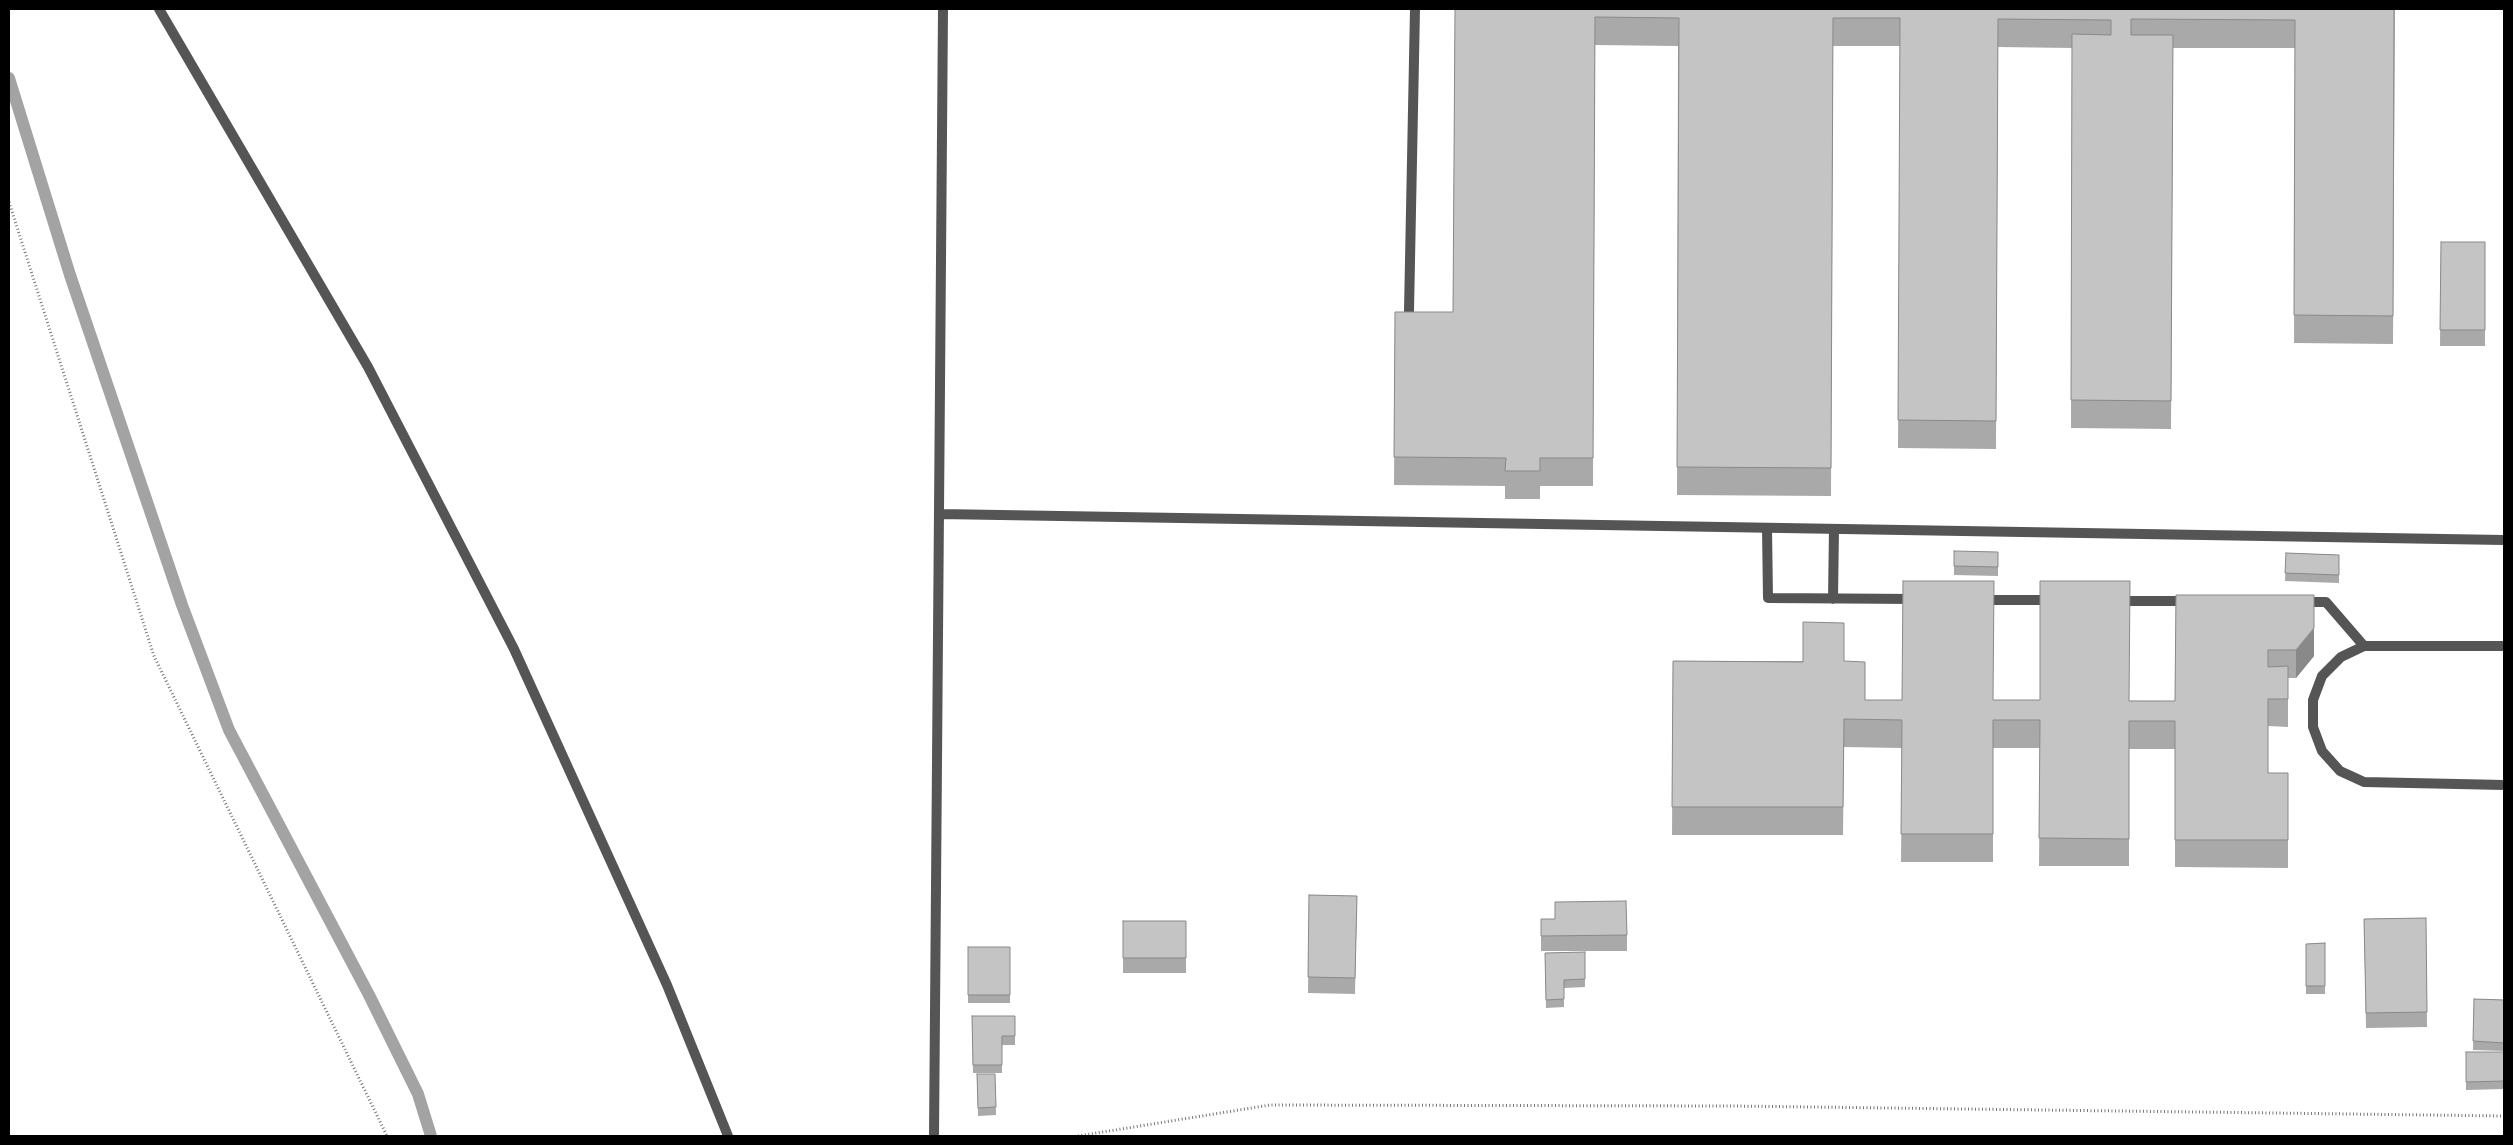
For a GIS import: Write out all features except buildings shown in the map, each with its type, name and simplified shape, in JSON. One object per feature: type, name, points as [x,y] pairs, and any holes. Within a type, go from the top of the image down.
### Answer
[{"type":"street","points":[[160,9],[368,367],[514,649],[667,985],[728,1136]]},
{"type":"street","points":[[934,1136],[944,9]]},
{"type":"street","points":[[1410,311],[1415,9]]},
{"type":"street","points":[[940,514],[2504,540]]},
{"type":"street","points":[[1767,528],[1768,598],[1932,600]]},
{"type":"street","points":[[1834,529],[1834,599]]},
{"type":"street","points":[[1971,600],[2070,600]]},
{"type":"street","points":[[2109,601],[2198,601]]},
{"type":"street","points":[[2286,602],[2326,602],[2364,646]]},
{"type":"street","points":[[2504,646],[2364,646],[2341,657],[2322,676],[2313,700],[2313,727],[2322,751],[2340,770],[2364,782],[2504,785]]},
{"type":"path","points":[[9,202],[154,656],[387,1136]]},
{"type":"path","points":[[1078,1136],[1270,1105],[1734,1106],[2504,1116]]},
{"type":"waterway","points":[[9,78],[70,275],[182,605],[229,730],[369,995],[418,1094],[431,1136]]}]
